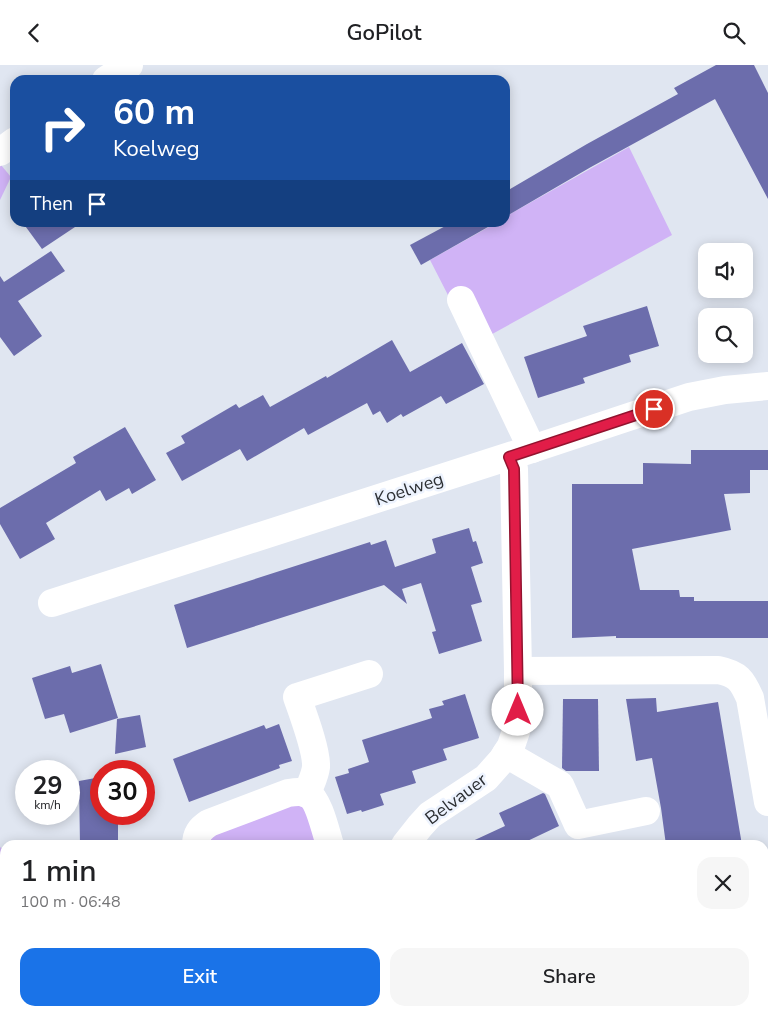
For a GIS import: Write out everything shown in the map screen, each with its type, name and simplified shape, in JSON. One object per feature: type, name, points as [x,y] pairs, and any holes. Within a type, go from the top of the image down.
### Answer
[{"type":"street","points":[[114,75],[129,65]]},
{"type":"street","name":"Belvauer","points":[[409,840],[430,815],[486,778],[502,761],[511,746],[517,728],[518,671],[514,469],[520,453],[461,300]]},
{"type":"street","name":"Koelweg","points":[[52,603],[689,397],[725,390],[768,386]]},
{"type":"street","points":[[518,671],[718,670],[730,672],[739,678],[750,698],[768,802]]},
{"type":"street","points":[[307,793],[316,769],[316,762],[298,697],[369,675]]},
{"type":"street","points":[[506,754],[560,785],[578,825],[646,811]]},
{"type":"street","points":[[197,840],[198,834],[209,823],[296,791],[307,793],[315,801],[328,840]]},
{"type":"shaded area","points":[[629,147],[672,235],[485,338],[450,299],[430,260],[489,227],[510,227],[510,214]]},
{"type":"shaded area","points":[[1,165],[10,176],[10,179],[0,200]]},
{"type":"shaded area","points":[[301,801],[320,840],[202,840]]},
{"type":"building","points":[[716,65],[754,65],[768,93],[768,199],[715,99],[510,214],[510,189],[678,94],[674,88]]},
{"type":"building","points":[[26,227],[75,227],[42,249]]},
{"type":"building","points":[[444,227],[488,227],[421,265],[410,245]]},
{"type":"building","points":[[51,251],[65,271],[18,301],[42,336],[14,356],[0,337],[0,276],[4,282]]},
{"type":"building","points":[[647,306],[659,346],[629,355],[631,362],[583,378],[585,383],[538,398],[524,357],[587,336],[583,326]]},
{"type":"building","points":[[392,340],[410,372],[462,343],[484,384],[446,404],[441,396],[403,417],[401,414],[387,423],[380,411],[373,415],[367,403],[308,435],[304,428],[247,461],[240,449],[182,481],[166,453],[185,443],[181,436],[236,404],[239,408],[263,395],[270,407],[326,376],[327,378]]},
{"type":"building","points":[[125,427],[156,480],[132,494],[129,488],[106,501],[100,490],[46,523],[55,539],[20,559],[0,524],[0,508],[76,463],[73,457]]},
{"type":"building","points":[[691,450],[768,450],[768,470],[750,470],[750,493],[724,494],[731,530],[632,549],[640,590],[679,590],[680,597],[694,597],[694,601],[768,601],[768,638],[616,638],[616,636],[572,638],[572,484],[643,484],[643,463],[691,464]]},
{"type":"building","points":[[469,528],[473,542],[476,541],[483,563],[471,567],[482,602],[471,605],[482,641],[439,654],[432,632],[436,631],[421,583],[402,589],[407,604],[384,585],[187,648],[174,605],[370,542],[371,545],[386,540],[395,567],[436,553],[432,539]]},
{"type":"building","points":[[101,664],[118,718],[70,733],[64,714],[45,719],[32,678],[70,666],[72,673]]},
{"type":"building","points":[[465,694],[479,738],[443,749],[447,760],[412,771],[416,783],[380,794],[384,805],[362,812],[361,810],[347,814],[335,777],[349,773],[348,769],[369,762],[362,740],[432,718],[429,709],[444,705],[442,701]]},
{"type":"building","points":[[656,698],[657,712],[718,702],[741,840],[665,840],[652,758],[636,761],[626,699]]},
{"type":"building","points":[[563,699],[598,699],[599,771],[566,771],[562,768]]},
{"type":"building","points":[[140,715],[146,747],[115,754],[117,719]]},
{"type":"building","points":[[279,724],[292,761],[279,765],[280,768],[189,802],[173,759],[264,725],[266,729]]},
{"type":"building","points":[[90,779],[90,825],[118,825],[118,840],[80,840],[80,781]]},
{"type":"building","points":[[543,793],[559,826],[530,840],[475,840],[505,826],[499,813]]},
{"type":"route","points":[[518,710],[514,469],[509,457],[654,409]]}]
